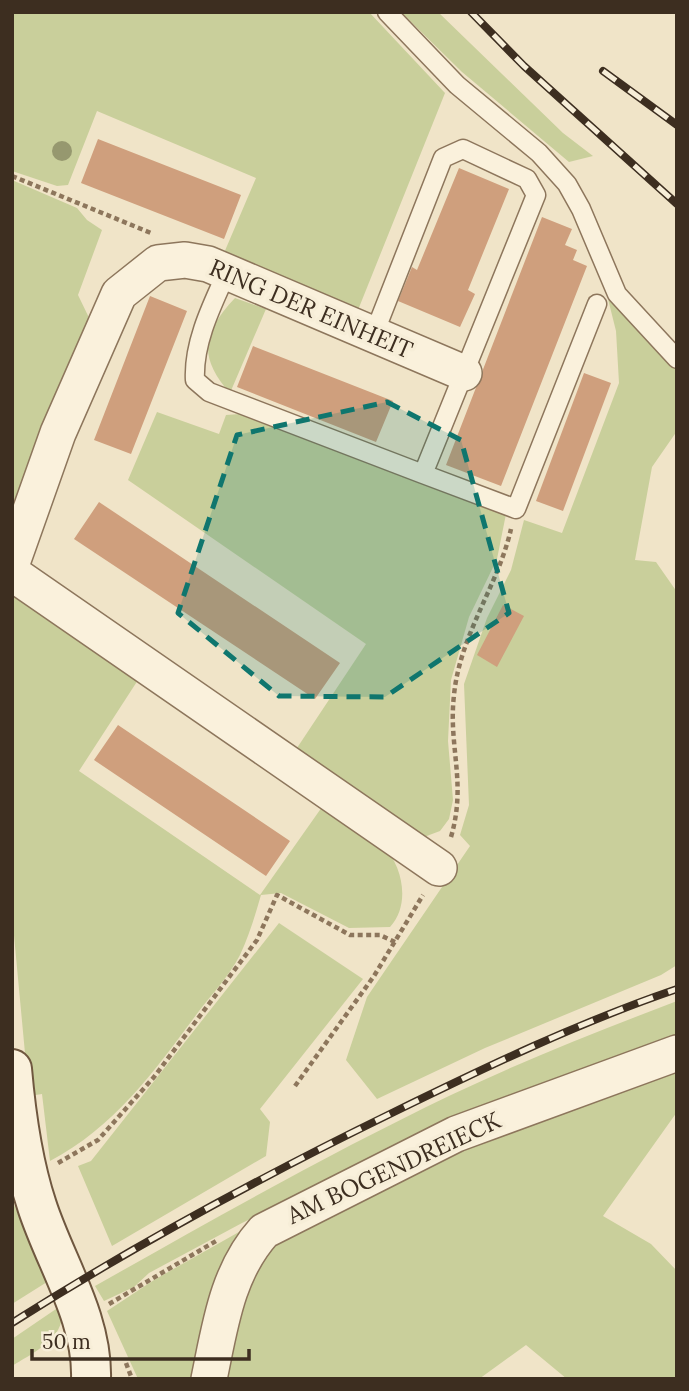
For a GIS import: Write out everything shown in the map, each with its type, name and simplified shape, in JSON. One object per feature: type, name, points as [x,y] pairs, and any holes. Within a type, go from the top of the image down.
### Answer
[{"type":"street","name":"RING DER EINHEIT","points":[[158,263],[185,260],[208,264],[464,373]]},
{"type":"street","points":[[12,563],[58,433],[119,294],[158,263]]},
{"type":"street","points":[[12,573],[439,868]]},
{"type":"street","name":"AM BOGENDREIECK","points":[[209,1379],[235,1273],[248,1249],[264,1231],[456,1134],[677,1053]]},
{"type":"street","points":[[12,1069],[16,1115],[27,1169],[37,1207],[78,1307],[89,1352],[91,1379]]},
{"type":"lane","points":[[387,12],[457,85],[538,153],[567,184],[582,209],[617,294],[677,359]]},
{"type":"lane","points":[[373,334],[443,158],[463,149],[527,179],[536,195],[423,474]]},
{"type":"lane","points":[[226,272],[199,342],[194,363],[195,380],[209,392],[516,509],[597,303]]},
{"type":"path","points":[[12,176],[165,239],[158,263]]},
{"type":"path","points":[[295,1086],[374,976],[439,868],[458,812],[460,788],[453,724],[458,671],[472,626],[503,562],[516,509]]},
{"type":"path","points":[[27,1169],[53,1165],[78,1153],[98,1140],[123,1114],[228,982],[257,940],[277,895],[351,934],[380,935],[395,942]]},
{"type":"path","points":[[99,1310],[222,1238]]},
{"type":"path","points":[[122,1354],[132,1379]]},
{"type":"highlighted area","points":[[387,402],[461,440],[509,613],[385,697],[279,696],[178,613],[237,435]]},
{"type":"green space","points":[[12,12],[369,12],[445,93],[354,320],[224,253],[256,178],[97,111],[68,185],[57,186],[12,171]]},
{"type":"green space","points":[[401,12],[438,12],[563,133],[593,156],[569,162],[462,72]]},
{"type":"green space","points":[[12,180],[77,208],[87,220],[102,230],[78,295],[93,326],[12,536]]},
{"type":"green space","points":[[235,298],[266,309],[230,393],[213,368],[208,345],[216,323]]},
{"type":"green space","points":[[608,299],[677,371],[677,431],[652,467],[635,560],[656,562],[677,592],[677,965],[661,975],[485,1048],[377,1099],[346,1060],[367,997],[470,846],[460,835],[469,805],[464,684],[487,618],[511,570],[524,520],[562,533],[619,383],[616,331]]},
{"type":"green space","points":[[157,412],[219,434],[226,415],[240,414],[506,514],[497,559],[469,617],[451,680],[448,741],[453,800],[449,819],[440,831],[424,837],[293,754],[366,644],[128,480]]},
{"type":"green space","points":[[12,595],[138,680],[79,771],[260,895],[322,807],[362,830],[383,846],[396,865],[402,886],[400,908],[390,927],[349,928],[281,893],[261,895],[236,963],[167,1054],[114,1114],[95,1131],[50,1161],[42,1094],[29,1096],[12,914]]},
{"type":"green space","points":[[279,923],[363,979],[260,1109],[270,1122],[266,1156],[112,1246],[78,1166],[91,1161]]},
{"type":"green space","points":[[677,1001],[677,1039],[449,1123],[242,1223],[149,1273],[134,1287],[104,1301],[95,1286],[406,1117],[535,1058]]},
{"type":"green space","points":[[677,1063],[677,1112],[603,1216],[651,1244],[677,1271],[677,1379],[567,1379],[526,1345],[479,1379],[222,1379],[236,1317],[251,1280],[273,1246],[289,1231],[461,1145]]},
{"type":"green space","points":[[12,1200],[47,1282],[12,1304]]},
{"type":"green space","points":[[246,1228],[198,1379],[138,1379],[107,1311],[154,1280]]},
{"type":"green space","points":[[56,1309],[62,1317],[56,1333],[43,1346],[12,1366],[12,1339]]},
{"type":"building","points":[[98,139],[241,195],[224,239],[81,183]]},
{"type":"building","points":[[459,168],[509,189],[468,290],[475,294],[460,327],[398,301],[412,267],[417,270]]},
{"type":"building","points":[[542,217],[572,229],[565,245],[577,250],[573,260],[587,266],[501,486],[446,465]]},
{"type":"building","points":[[150,296],[187,311],[131,454],[94,440]]},
{"type":"building","points":[[253,346],[393,401],[376,442],[237,387]]},
{"type":"building","points":[[584,373],[611,383],[563,511],[536,501]]},
{"type":"building","points":[[99,502],[340,663],[315,699],[74,539]]},
{"type":"building","points":[[503,605],[524,616],[497,667],[477,655]]},
{"type":"building","points":[[118,725],[290,841],[266,876],[94,760]]},
{"type":"railway","points":[[471,12],[524,66],[677,204]]},
{"type":"railway","points":[[603,71],[677,125]]},
{"type":"railway","points":[[12,1323],[152,1239],[345,1136],[534,1046],[677,989]]}]
